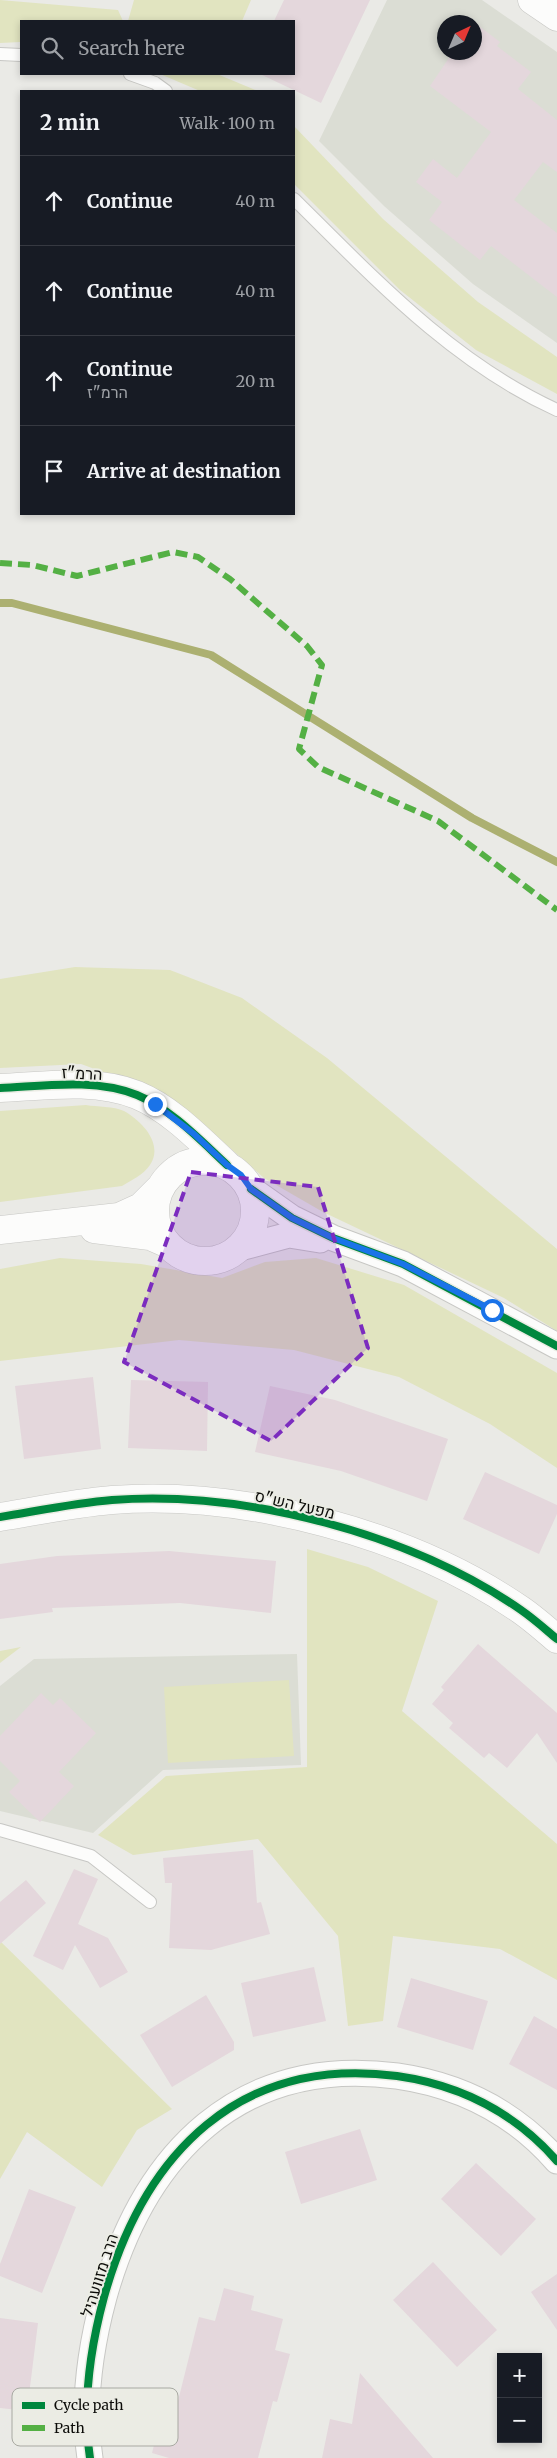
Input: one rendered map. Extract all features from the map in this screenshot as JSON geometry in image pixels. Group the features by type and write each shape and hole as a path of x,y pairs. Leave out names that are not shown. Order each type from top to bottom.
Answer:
{"street":[{"path":"532,0 557,17"},
{"name":"הרמ\"ז","path":"0,1088 66,1085 102,1087 136,1095 155,1104 194,1134 227,1165"},
{"name":"הרמ\"ז","path":"0,1230 118,1216 141,1208 164,1182 178,1154 178,1138 169,1121 155,1104"},
{"path":"251,1189 255,1205 255,1221 250,1236 240,1248 226,1258 210,1262 194,1260 178,1254 166,1243 158,1231 155,1217 155,1202 164,1182 182,1166 196,1161 212,1161 227,1165 241,1175 251,1189 292,1218 350,1244 403,1264 557,1346"},
{"name":"הרמ\"ז","path":"38,1225 129,1232 150,1236 166,1243"},
{"path":"240,1248 289,1235 350,1244"},
{"name":"מפעל הש\"ס","path":"0,1517 112,1500 172,1499 231,1503 302,1518 372,1537 419,1555 521,1610 557,1639"},
{"name":"הרב מזוועהיל","path":"87,2388 96,2326 113,2265 139,2206 165,2165 202,2127 229,2108 257,2094 294,2080 334,2074 373,2073 410,2078 461,2092 504,2114 544,2147 557,2161"}],"lane":[{"path":"0,54 20,55"},
{"path":"132,75 164,90"},
{"path":"295,200 389,293 464,357 557,410"},
{"path":"0,1830 91,1856 150,1902"}],"highlighted area":[{"path":"191,1172 318,1187 368,1348 271,1441 124,1362"}],"shaded area":[{"path":"387,0 482,0 557,52 557,343 473,284 384,206 319,141"},
{"path":"297,1654 301,1765 163,1770 93,1833 0,1811 0,1686 34,1659"}],"green space":[{"path":"0,0 118,10 123,20 20,20 20,42 0,43"},
{"path":"134,0 251,0 242,20 128,20"},
{"path":"162,75 219,75 256,90 198,90"},
{"path":"295,127 383,219 478,302 557,357 557,394 476,350 400,290 295,185"},
{"path":"75,967 170,970 242,998 327,1058 557,1249 557,1331 504,1298 323,1212 264,1178 205,1126 149,1089 81,1064 0,1068 0,979"},
{"path":"86,1105 120,1109 131,1115 144,1127 153,1141 154,1149 154,1157 147,1169 122,1186 0,1202 0,1111"},
{"path":"60,1258 141,1264 222,1278 265,1262 316,1258 404,1285 557,1373 557,1468 490,1424 399,1377 294,1350 179,1340 0,1361 0,1269"},
{"path":"307,1549 368,1567 438,1601 402,1711 557,1844 557,1980 500,1949 393,1936 383,2021 348,2026 338,1936 258,1839 133,1855 98,1835 166,1776 307,1767"},
{"path":"21,1647 0,1663 0,1651"},
{"path":"289,1680 294,1756 168,1763 164,1687"},
{"path":"0,1941 172,2109 137,2130 102,2187 27,2132 0,2179"}],"building":[{"path":"284,0 370,0 321,103 262,75 295,75 295,20 274,20"},
{"path":"482,28 500,42 497,46 531,72 518,89 557,120 557,172 543,162 514,200 557,233 557,297 491,246 480,260 429,220 442,202 416,182 433,159 457,178 491,132 430,86 448,60 482,60"},
{"path":"93,1377 101,1449 24,1459 15,1386"},
{"path":"131,1380 208,1382 207,1451 128,1448"},
{"path":"270,1386 335,1400 448,1439 427,1501 341,1471 255,1452"},
{"path":"485,1472 557,1505 557,1514 539,1554 463,1519"},
{"path":"169,1551 276,1561 271,1613 180,1603 52,1608 53,1612 0,1619 0,1564 57,1556"},
{"path":"478,1644 557,1713 557,1763 537,1733 507,1768 489,1753 484,1758 449,1728 453,1723 432,1704 444,1690 441,1687"},
{"path":"41,1693 53,1705 60,1698 96,1733 59,1772 74,1786 40,1822 9,1792 20,1781 0,1761 0,1736"},
{"path":"253,1850 257,1903 261,1902 270,1934 211,1950 169,1948 172,1883 165,1883 163,1858"},
{"path":"74,1869 98,1879 78,1924 108,1938 128,1972 100,1988 75,1945 63,1970 33,1956"},
{"path":"26,1880 46,1903 0,1944 0,1902"},
{"path":"314,1967 326,2021 253,2037 241,1983"},
{"path":"411,1978 488,2001 473,2050 397,2027"},
{"path":"206,1995 234,2042 234,2050 172,2087 140,2035"},
{"path":"534,2016 557,2029 557,2090 509,2064"},
{"path":"360,2129 377,2180 301,2204 285,2152"},
{"path":"476,2163 536,2219 501,2256 441,2199"},
{"path":"29,2189 76,2207 42,2293 0,2276 0,2264"},
{"path":"433,2262 497,2330 457,2367 393,2300"},
{"path":"557,2274 557,2330 531,2292"},
{"path":"224,2288 254,2296 251,2310 283,2319 275,2350 290,2354 277,2402 273,2401 258,2458 169,2458 152,2453 154,2446 178,2446 178,2401 199,2317 215,2321"},
{"path":"0,2318 38,2323 30,2388 12,2388 12,2409 0,2408"},
{"path":"360,2373 433,2458 322,2458 330,2419 352,2424"}],"waterway":[{"path":"0,603 12,603 211,655 472,818 557,862"}],"marked path":[{"path":"0,563 32,565 77,576 173,552 198,557 230,579 307,646 322,665 299,749 318,767 438,821 557,910"}],"cycle path":[{"path":"0,1088 69,1084 104,1086 137,1095 162,1108 227,1165"},
{"path":"251,1189 292,1218 333,1238 403,1264 557,1346"},
{"path":"0,1517 112,1500 164,1499 217,1502 271,1510 326,1523 379,1539 430,1559 477,1583 521,1610 557,1639"},
{"path":"88,2388 91,2357 104,2297 122,2246 144,2199 173,2159 206,2125 245,2099 290,2082 341,2074 397,2076 420,2080 464,2094 505,2115 541,2144 557,2161"},
{"path":"89,2446 90,2458"}],"route":[{"path":"155,1104 194,1134 227,1165 241,1175 251,1189 292,1218 333,1238 403,1264 492,1310"}]}
